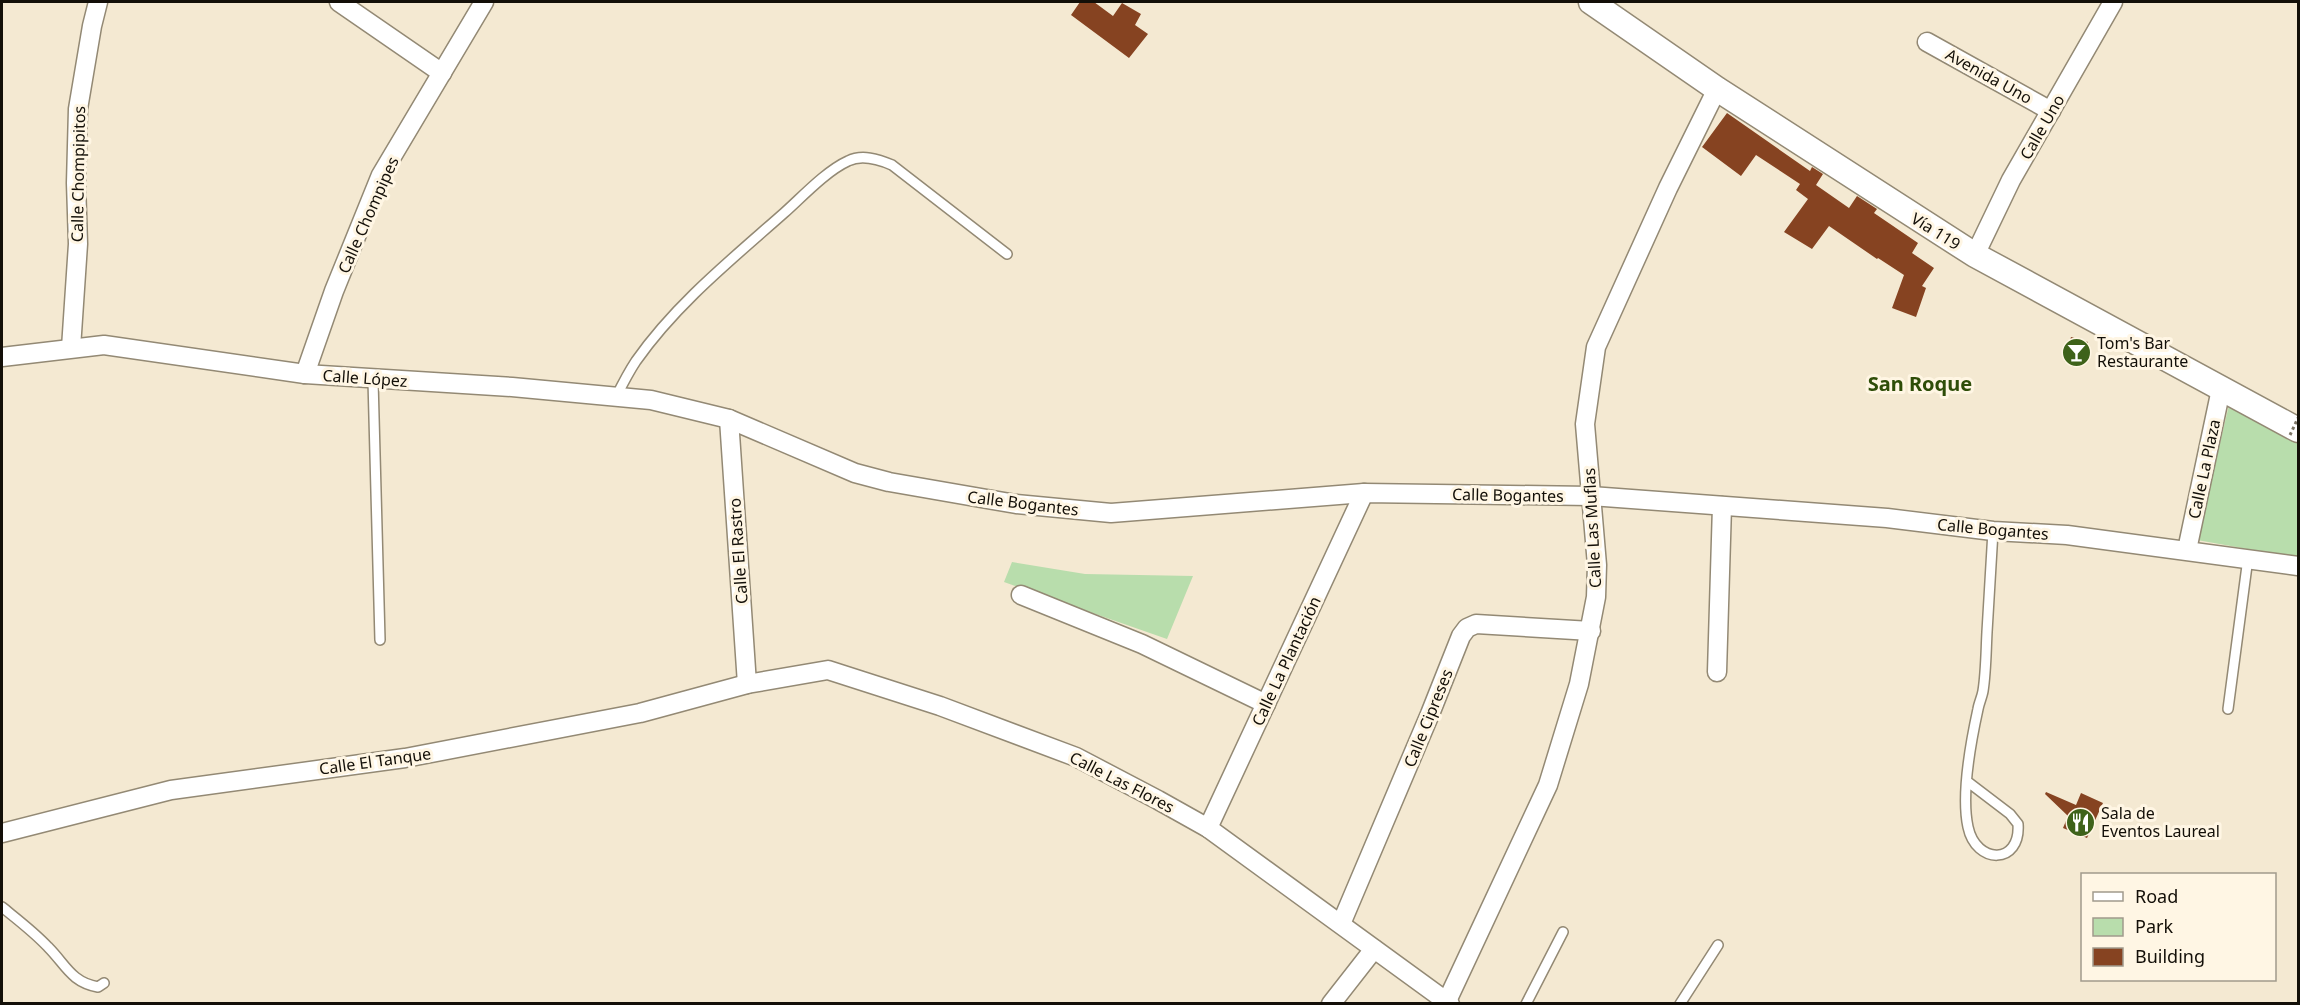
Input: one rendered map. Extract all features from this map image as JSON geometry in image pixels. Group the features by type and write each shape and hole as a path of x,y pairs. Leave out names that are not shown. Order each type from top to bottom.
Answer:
{"main road":[{"name":"Vía 119","path":"1591,2 1717,89 1975,255 2222,389 2294,432"}],"street":[{"name":"Calle Chompipitos","path":"71,348 78,244 76,183 78,109 98,2"},
{"path":"339,2 442,73"},
{"name":"Calle Chompipes","path":"305,374 334,291 381,175 484,2"},
{"name":"Calle Uno","path":"1975,255 2011,180 2113,2"},
{"name":"Avenida Uno","path":"1927,42 2051,111"},
{"name":"Calle Las Muflas","path":"1448,1002 1548,785 1579,684 1591,631 1596,597 1597,566 1585,424 1596,347 1668,188 1717,89"},
{"name":"Calle López","path":"2,357 104,345 305,374 512,387 651,400 729,419"},
{"name":"Calle La Plaza","path":"2187,550 2222,389"},
{"name":"Calle Bogantes","path":"729,419 855,473 889,482 1016,504 1111,513 1364,493 1591,496 1887,518 1992,531 2067,535 2298,566"},
{"name":"Calle El Rastro","path":"729,419 747,684"},
{"name":"Calle La Plantación","path":"1208,828 1364,493"},
{"path":"1717,672 1722,506"},
{"path":"1021,595 1142,644 1266,704"},
{"name":"Calle Cipreses","path":"1341,924 1461,636 1467,628 1476,624 1591,631"},
{"name":"Calle Las Flores","path":"747,684 828,670 840,672 940,706 1076,757 1208,828 1448,1002"},
{"name":"Calle El Tanque","path":"2,833 171,790 405,758 640,713 747,684"},
{"path":"1331,1004 1374,949"}],"lane":[{"path":"616,397 636,361 711,278 823,179 848,161 863,158 880,160 892,165 1007,254"},
{"path":"374,380 381,640"},
{"path":"1968,782 2010,814 2018,824 2016,840 1997,857 1990,856 1971,837 1967,824 1966,802 1968,782 1974,729 1984,680 1992,531"},
{"path":"2228,709 2248,558"},
{"path":"2,908 49,947 67,970 84,984 98,987 104,983"},
{"path":"1526,1004 1563,932"},
{"path":"1680,1004 1718,945"}],"path":[{"path":"2294,432 2298,418"}],"green space":[{"path":"2229,405 2298,443 2298,558 2197,540"},
{"path":"1012,562 1085,574 1193,576 1167,639 1004,582"}],"building":[{"path":"1080,2 1094,2 1113,16 1122,3 1141,14 1135,25 1148,34 1129,58 1071,15"},
{"path":"1727,113 1810,171 1812,167 1823,174 1816,185 1849,208 1857,196 1877,209 1874,213 1918,243 1912,253 1934,268 1922,286 1926,288 1916,317 1892,308 1904,275 1829,226 1812,249 1784,232 1808,199 1796,190 1800,184 1756,155 1741,176 1702,147"},
{"name":"Tom's Bar Restaurante","path":"2071,337 2088,342 2082,366 2064,361"},
{"name":"Sala de Eventos Laureal","path":"2046,792 2076,805 2081,793 2103,803 2087,838 2063,828 2068,816 2045,794"}],"place":[{"name":"Tom's Bar Restaurante","path":"2076,352"},
{"name":"Sala de Eventos Laureal","path":"2080,822"}],"district":[{"name":"San Roque","path":"1920,384"}]}
